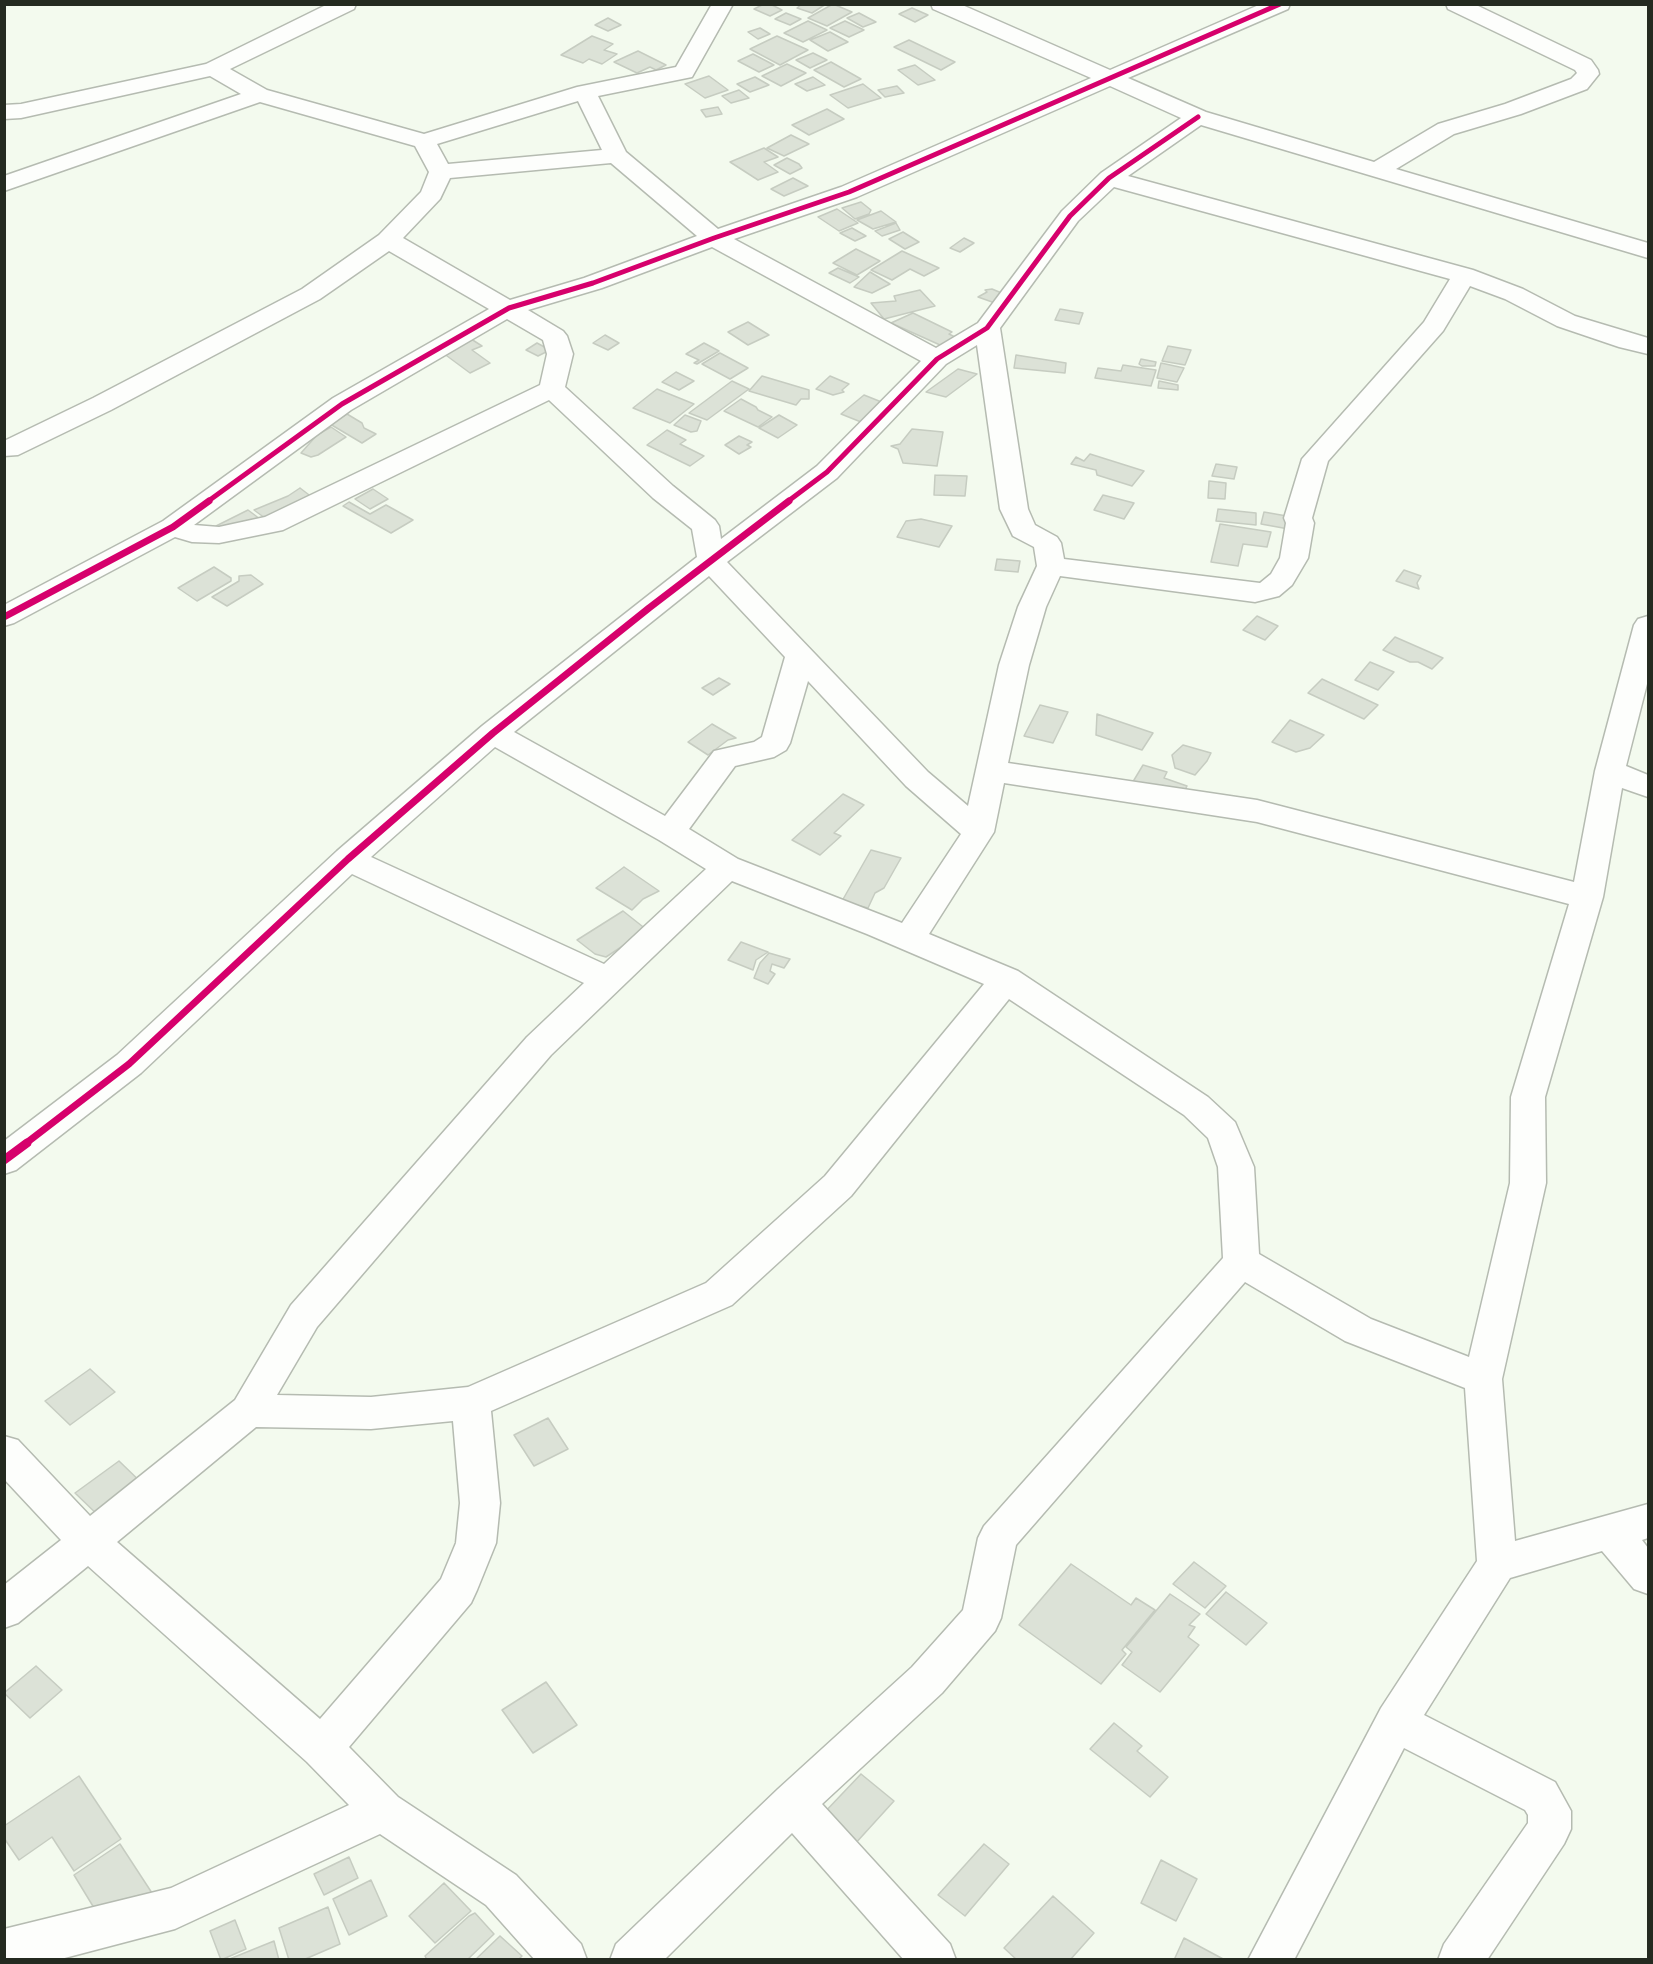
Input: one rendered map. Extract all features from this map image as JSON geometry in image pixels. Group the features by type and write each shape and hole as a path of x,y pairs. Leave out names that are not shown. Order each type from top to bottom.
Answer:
{"street":[{"path":"4,112 21,111 213,69 346,4"},
{"path":"213,69 259,95 424,141 585,92 684,72 723,4"},
{"path":"951,9 993,4"},
{"path":"4,617 173,526 342,404 509,308 593,283 714,238 849,192 1280,4"},
{"path":"1379,169 1446,129 1513,109 1579,84 1587,74 1583,65 1455,4"},
{"path":"951,9 1198,117 1379,169 1648,251"},
{"path":"585,92 616,156 714,238 938,359"},
{"path":"4,184 259,95"},
{"path":"4,1160 129,1064 348,859 493,733 649,608 827,472 938,359 987,328 1070,216 1109,178 1198,117"},
{"path":"424,141 441,172"},
{"path":"441,172 616,156"},
{"path":"9,449 102,404 311,294 388,240 432,194 441,172"},
{"path":"1109,178 1464,275 1514,294 1566,321 1628,342 1648,346"},
{"path":"388,240 554,336 560,354 552,389"},
{"path":"1051,566 1255,592 1269,590 1282,579 1294,558 1300,523 1298,518 1315,459 1434,326 1464,275"},
{"path":"909,939 978,832 1014,665 1032,607 1051,566 1047,543 1023,530 1014,509 987,328"},
{"path":"173,526 192,534 219,535 273,524 552,389"},
{"path":"552,389 663,492 705,526 712,562 917,779 978,832"},
{"path":"1270,1959 1396,1722 1497,1564 1483,1379 1528,1183 1528,1097 1587,897 1610,771 1648,625"},
{"path":"670,832 725,758 763,750 775,743 800,657"},
{"path":"493,733 670,832 726,867 1006,980 1196,1106 1223,1131 1236,1167 1241,1262 998,1538 981,1618 927,1680 793,1803 632,1959"},
{"path":"992,771 1257,811 1587,897"},
{"path":"1610,771 1648,787"},
{"path":"348,859 608,980"},
{"path":"4,1610 248,1412 304,1316 539,1046 726,867"},
{"path":"248,1412 371,1413 471,1403 719,1294 838,1186 1006,980"},
{"path":"1241,1262 1358,1330 1483,1379"},
{"path":"322,1748 456,1590 476,1543 480,1503 471,1403"},
{"path":"4,1452 88,1542 322,1748 383,1811 501,1890 565,1959"},
{"path":"1497,1564 1648,1521"},
{"path":"1610,1532 1648,1576"},
{"path":"1396,1722 1540,1796 1550,1811 1549,1829 1460,1959"},
{"path":"793,1803 934,1959"},
{"path":"4,1951 175,1908 383,1811"}],"building":[{"path":"770,4 782,10 770,16 754,9"},
{"path":"802,4 826,4 812,13 797,8"},
{"path":"833,4 852,12 827,26 808,18"},
{"path":"912,8 928,15 915,22 899,14"},
{"path":"786,13 801,19 790,25 775,19"},
{"path":"859,13 876,22 863,27 847,18"},
{"path":"608,18 621,25 608,31 595,25"},
{"path":"808,21 827,30 803,42 784,33"},
{"path":"845,21 864,30 849,37 830,28"},
{"path":"760,28 770,34 758,39 748,32"},
{"path":"830,32 848,42 828,51 810,40"},
{"path":"592,36 613,44 604,50 617,54 602,64 589,59 583,63 561,55"},
{"path":"777,36 808,50 780,65 750,49"},
{"path":"909,40 955,62 941,70 894,47"},
{"path":"638,51 666,65 656,70 650,67 637,73 614,62"},
{"path":"813,53 827,60 810,68 796,60"},
{"path":"753,54 774,65 759,72 738,61"},
{"path":"831,62 861,79 844,87 814,70"},
{"path":"787,64 806,73 781,86 762,76"},
{"path":"915,65 935,80 918,85 898,70"},
{"path":"709,76 728,90 705,98 685,84"},
{"path":"755,77 769,85 750,92 737,84"},
{"path":"813,77 825,85 807,91 795,84"},
{"path":"863,84 881,98 848,108 830,95"},
{"path":"897,86 904,93 885,97 878,90"},
{"path":"739,90 749,98 731,103 722,96"},
{"path":"718,107 722,114 706,117 701,110"},
{"path":"827,109 844,119 809,135 792,125"},
{"path":"791,135 809,144 784,156 767,148"},
{"path":"764,148 778,157 764,162 778,172 758,180 730,162"},
{"path":"787,158 802,168 790,174 774,165"},
{"path":"793,178 808,186 784,196 771,189"},
{"path":"861,202 871,210 869,214 855,219 842,208"},
{"path":"837,209 858,223 839,231 818,217"},
{"path":"881,211 896,222 873,229 857,220"},
{"path":"896,223 900,230 882,236 875,231"},
{"path":"852,228 866,236 855,241 840,233"},
{"path":"903,232 919,242 905,249 889,239"},
{"path":"964,238 974,243 960,252 950,248"},
{"path":"856,249 880,261 857,275 833,263"},
{"path":"902,251 939,268 924,276 910,269 892,280 871,270"},
{"path":"838,268 859,277 850,283 829,273"},
{"path":"870,272 890,284 872,293 854,287"},
{"path":"992,289 1004,294 995,303 978,297 987,292 985,290"},
{"path":"920,290 935,306 884,319 871,303 896,301 894,296"},
{"path":"1060,309 1083,313 1079,324 1055,320"},
{"path":"913,313 952,332 949,334 961,340 949,349 891,323"},
{"path":"748,322 769,335 748,345 728,332"},
{"path":"605,335 619,343 608,350 593,343"},
{"path":"468,337 482,346 472,350 490,363 470,373 443,353"},
{"path":"537,343 550,350 538,356 526,350"},
{"path":"704,343 719,351 697,364 694,363 699,360 686,354"},
{"path":"1168,346 1191,350 1185,365 1162,361"},
{"path":"720,353 748,368 730,379 702,364"},
{"path":"1016,355 1066,363 1065,373 1014,368"},
{"path":"1141,359 1156,362 1155,366 1142,366 1139,364"},
{"path":"1161,363 1184,368 1177,382 1157,378"},
{"path":"1123,365 1156,370 1151,386 1095,378 1098,368 1121,371"},
{"path":"958,369 977,374 946,397 926,392"},
{"path":"676,372 694,381 679,390 662,382"},
{"path":"762,376 809,390 809,399 801,399 796,405 749,391"},
{"path":"830,376 849,384 842,390 844,392 833,395 816,389"},
{"path":"732,381 749,389 707,420 689,413"},
{"path":"1159,381 1178,385 1178,390 1158,388"},
{"path":"657,389 694,404 670,423 633,408"},
{"path":"864,395 884,403 861,422 841,414"},
{"path":"741,399 772,417 758,427 724,411"},
{"path":"347,414 362,423 364,428 376,434 362,443 330,424"},
{"path":"685,415 701,421 697,431 691,432 674,425"},
{"path":"779,415 797,425 778,438 759,428"},
{"path":"331,427 346,437 318,455 311,457 301,453 317,435"},
{"path":"912,429 943,432 937,466 903,463 898,449 891,446 900,444"},
{"path":"667,430 686,440 680,444 704,456 690,466 647,445"},
{"path":"739,436 752,442 747,445 751,447 739,454 725,445"},
{"path":"1090,454 1144,471 1132,486 1097,475 1096,470 1071,464 1076,457 1084,461"},
{"path":"1216,464 1237,467 1234,479 1212,476"},
{"path":"935,475 967,476 965,496 934,495"},
{"path":"1209,481 1226,483 1225,499 1208,498"},
{"path":"300,488 317,501 273,524 254,510 288,496"},
{"path":"373,489 388,499 370,509 355,499"},
{"path":"1103,495 1134,503 1124,519 1094,510"},
{"path":"349,502 370,514 386,505 413,520 391,533 343,506"},
{"path":"1218,509 1256,513 1256,525 1216,521"},
{"path":"248,510 264,522 231,538 216,526"},
{"path":"1264,512 1298,518 1294,530 1261,524"},
{"path":"921,519 952,526 939,547 897,537 906,521"},
{"path":"1220,524 1271,532 1267,547 1243,544 1238,566 1211,562"},
{"path":"997,559 1020,561 1018,572 995,570"},
{"path":"214,567 231,578 231,581 197,601 178,588"},
{"path":"1404,570 1421,576 1417,583 1419,589 1396,581"},
{"path":"251,575 263,584 227,606 212,597 239,581 239,576"},
{"path":"1257,616 1278,626 1265,640 1243,630"},
{"path":"1395,637 1443,658 1432,669 1383,650"},
{"path":"1370,662 1394,672 1378,690 1355,680"},
{"path":"719,678 730,684 713,695 702,688"},
{"path":"1322,679 1378,705 1364,719 1308,693"},
{"path":"1040,705 1068,712 1053,743 1024,736"},
{"path":"1097,714 1153,733 1142,750 1096,735"},
{"path":"1290,720 1324,735 1310,748 1296,752 1272,742"},
{"path":"712,724 736,738 728,740 708,755 688,742"},
{"path":"1183,745 1211,753 1195,775 1175,768 1172,755"},
{"path":"1143,765 1167,772 1164,778 1187,786 1179,802 1131,785"},
{"path":"843,794 864,805 834,833 841,836 820,855 792,840"},
{"path":"871,850 901,858 884,888 875,893 868,908 842,901"},
{"path":"624,867 659,891 643,899 632,910 596,888"},
{"path":"623,911 647,930 606,957 595,954 577,940"},
{"path":"741,942 768,952 756,960 753,970 728,960"},
{"path":"769,953 790,959 784,968 772,964 770,971 775,974 768,984 754,978 760,963"},
{"path":"90,1369 115,1392 70,1425 45,1401"},
{"path":"548,1418 568,1449 534,1466 514,1435"},
{"path":"119,1461 147,1488 104,1521 75,1493"},
{"path":"1194,1562 1226,1586 1205,1608 1173,1584"},
{"path":"1071,1564 1131,1605 1136,1598 1155,1610 1122,1650 1126,1654 1101,1684 1019,1625"},
{"path":"1226,1592 1267,1623 1246,1645 1206,1614"},
{"path":"1170,1594 1200,1614 1189,1625 1195,1627 1188,1637 1199,1645 1160,1692 1122,1665 1132,1652 1126,1647"},
{"path":"36,1666 62,1690 30,1718 4,1693"},
{"path":"546,1682 577,1725 533,1753 502,1710"},
{"path":"1114,1723 1142,1746 1137,1751 1168,1777 1150,1797 1090,1749"},
{"path":"861,1774 894,1801 854,1845 821,1816"},
{"path":"79,1776 121,1839 74,1871 52,1837 19,1860 4,1838 4,1826"},
{"path":"120,1844 152,1893 105,1926 74,1875"},
{"path":"984,1844 1009,1864 965,1916 938,1895"},
{"path":"349,1857 358,1878 324,1895 314,1874"},
{"path":"1161,1860 1197,1879 1176,1921 1141,1903"},
{"path":"371,1880 387,1916 349,1935 333,1899"},
{"path":"444,1883 471,1911 435,1943 409,1916"},
{"path":"1053,1896 1094,1933 1070,1960 1017,1960 1004,1948"},
{"path":"328,1907 340,1944 303,1960 289,1960 279,1928"},
{"path":"475,1913 494,1934 467,1960 427,1960 425,1956"},
{"path":"235,1920 246,1949 221,1960 210,1931"},
{"path":"500,1936 522,1956 518,1960 475,1960"},
{"path":"1184,1938 1225,1960 1174,1960"},
{"path":"274,1941 279,1960 227,1960"}],"cycle path":[{"path":"4,617 173,527 342,404 509,308 593,283 714,238 849,192 1280,4"},
{"path":"4,1160 129,1064 348,859 493,733 649,608 827,472 937,359 987,328 1070,216 1109,178 1198,117"}]}
